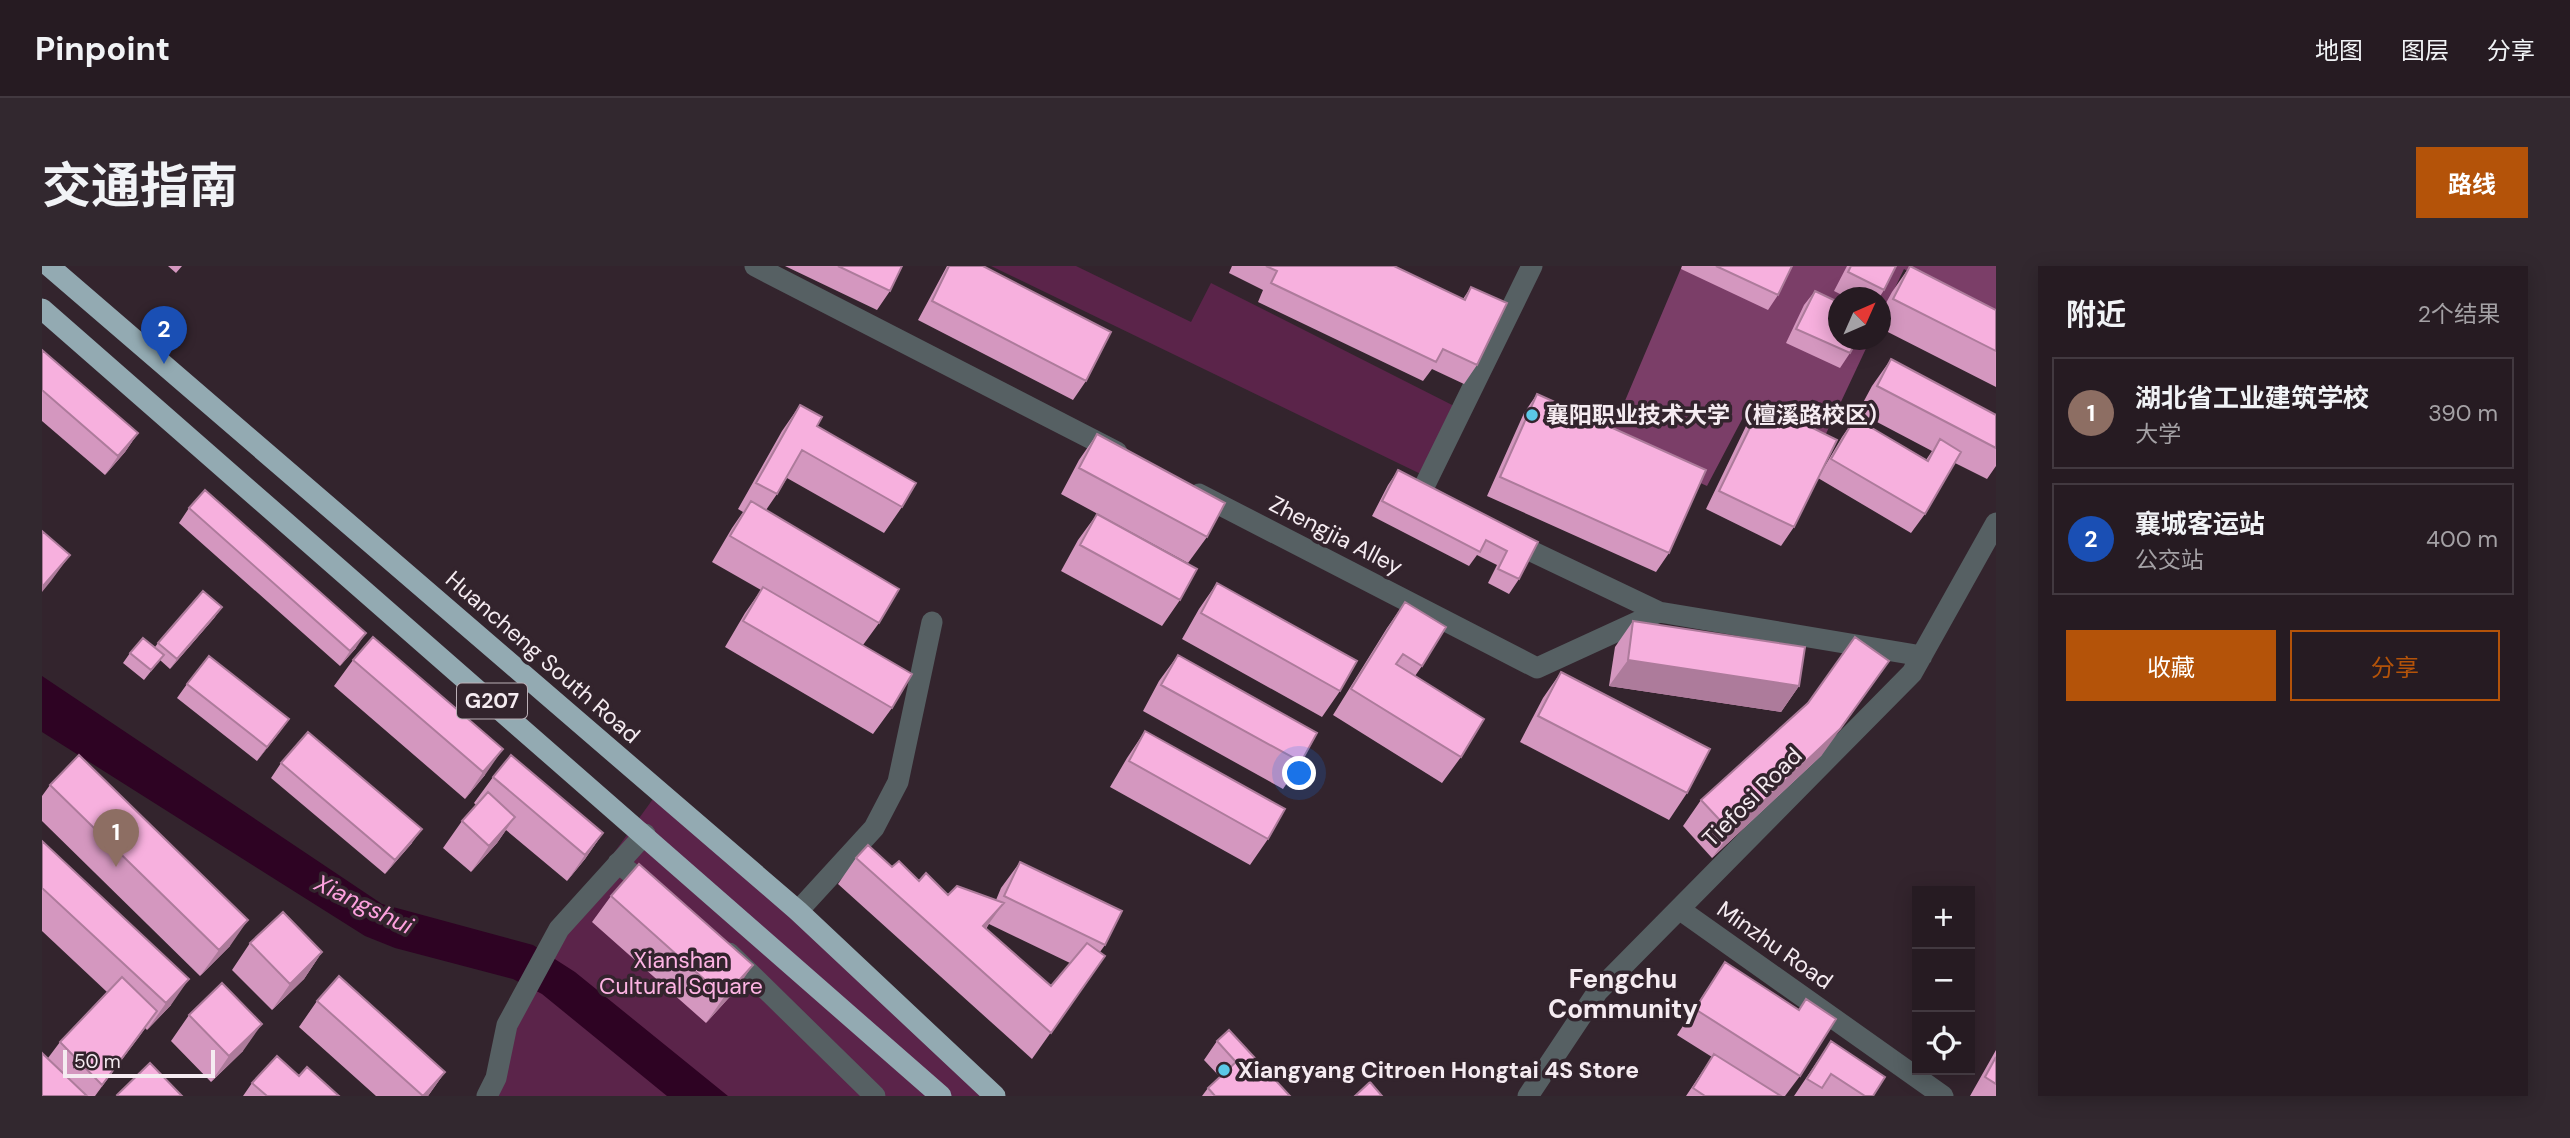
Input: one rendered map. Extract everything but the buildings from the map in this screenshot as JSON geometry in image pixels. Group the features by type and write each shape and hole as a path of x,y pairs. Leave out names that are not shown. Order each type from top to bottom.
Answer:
{"highway":[{"name":"Huancheng South Road","path":"49,266 798,911 995,1096"},
{"name":"G207","path":"42,309 645,834 941,1096"}],"street":[{"path":"754,266 1139,464"},
{"path":"1444,509 1419,497 1532,266"},
{"name":"Zhengjia Alley","path":"1177,483 1536,668 1658,612"},
{"name":"Tiefosi Road","path":"1528,1096 1598,991 1912,673 1996,523"},
{"path":"1495,534 1658,612 1922,656"},
{"path":"798,911 874,828 898,782 932,622"},
{"path":"487,1096 496,1078 507,1025 558,929 645,834"},
{"path":"618,863 669,904"},
{"name":"Minzhu Road","path":"1679,909 1943,1096"},
{"path":"710,937 875,1096"}],"green space":[{"path":"991,266 1076,266 1191,322 1211,283 1462,410 1429,478"},
{"name":"Xianshan Cultural Square","path":"658,792 995,1096 487,1096 559,929"}],"shaded area":[{"path":"1682,266 1996,266 1996,319 1904,269 1891,296 1891,287 1828,287 1828,350 1865,350 1824,438 1749,406 1707,486 1608,441"}],"water":[{"name":"Xiangshui","path":"42,676 382,904 533,945 575,972 728,1096 667,1096 542,994 513,979 395,948 365,936 42,732"}],"place":[{"name":"襄城客运站","path":"164,364"},
{"name":"襄阳职业技术大学（檀溪路校区）","path":"1532,415"},
{"name":"湖北省工业建筑学校","path":"116,867"},
{"name":"Xiangyang Citroen Hongtai 4S Store","path":"1224,1070"}],"district":[{"name":"Fengchu Community","path":"1623,994"}]}
